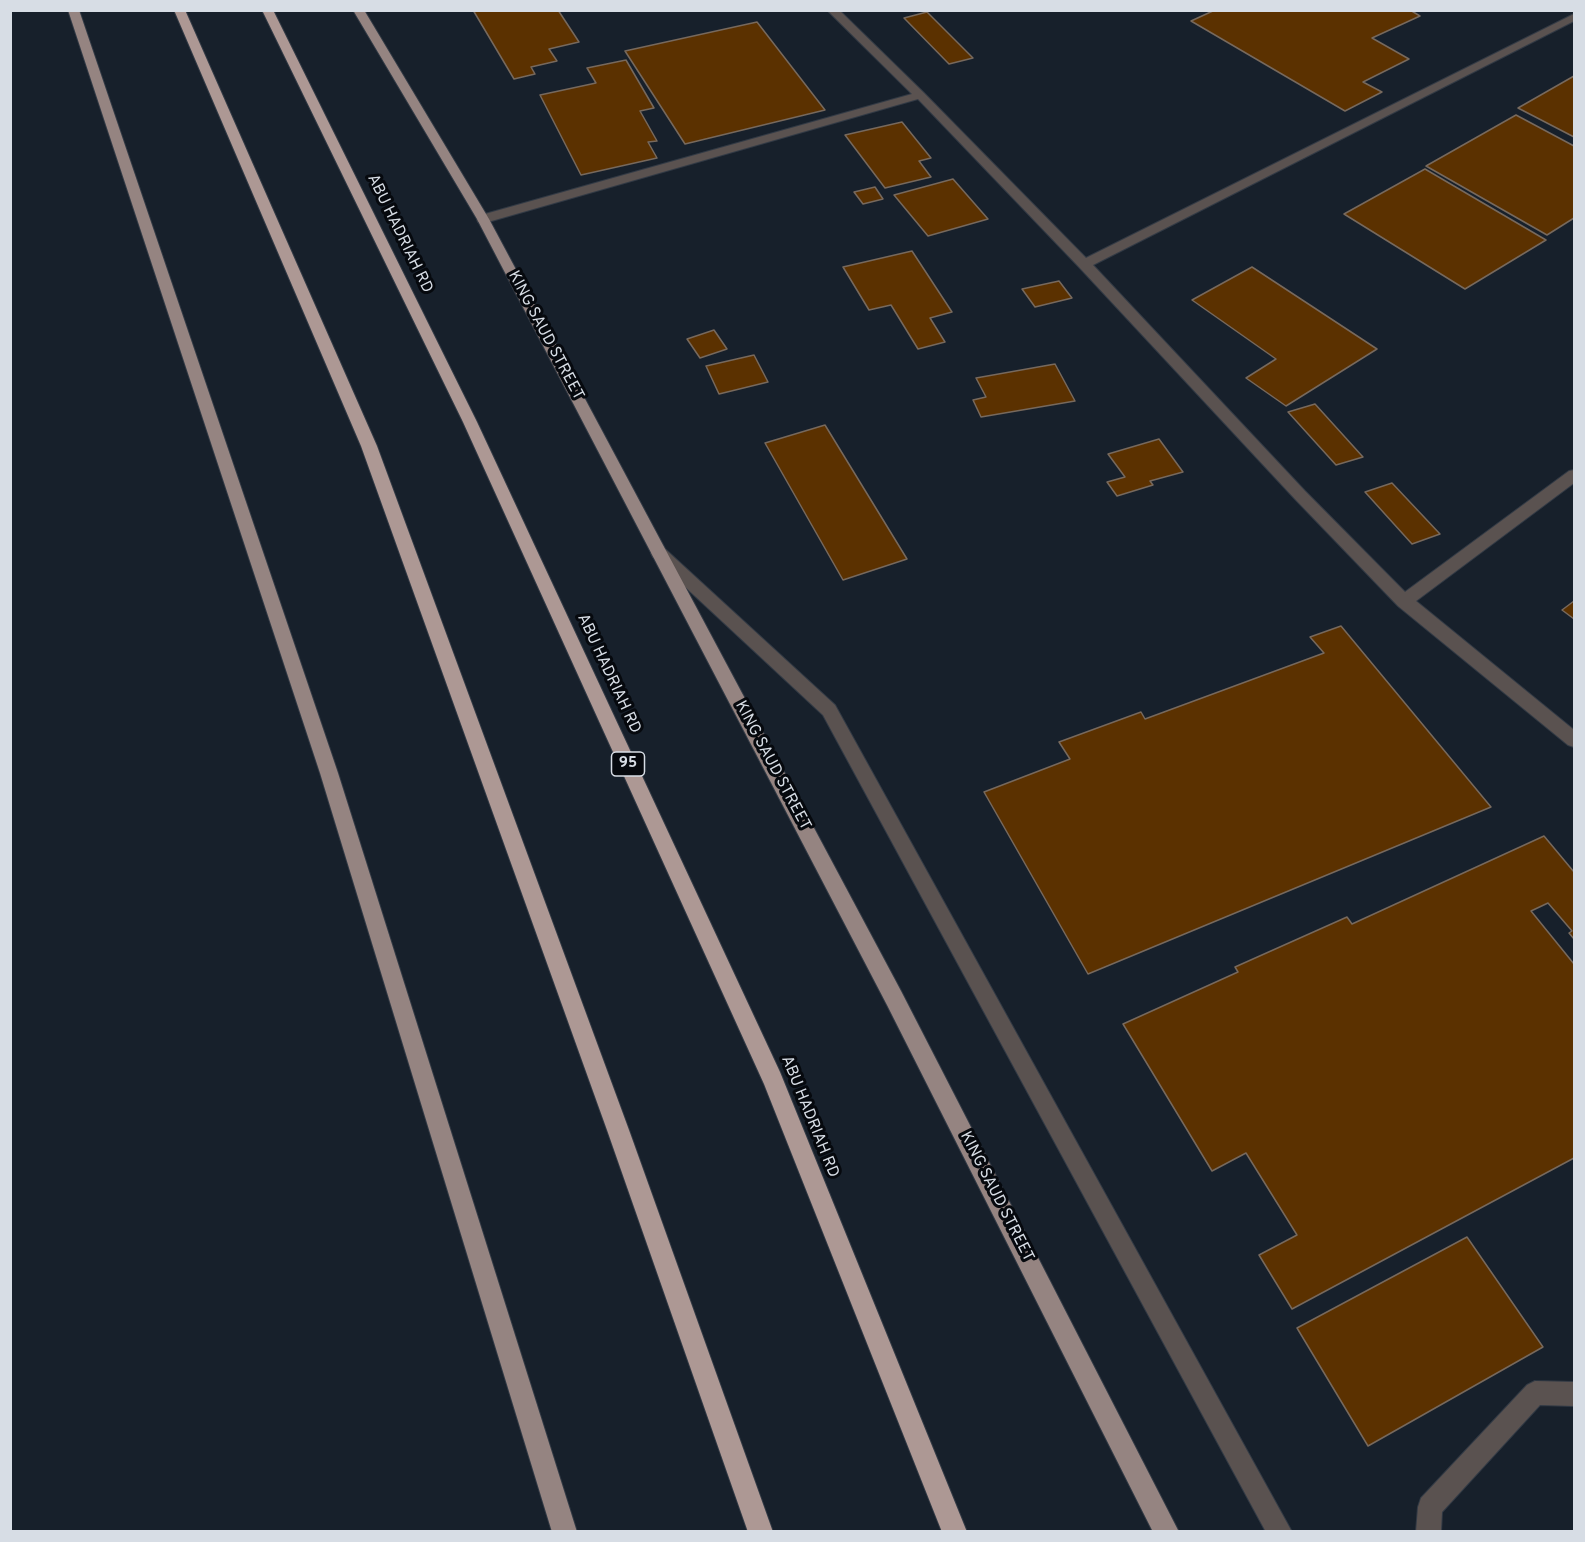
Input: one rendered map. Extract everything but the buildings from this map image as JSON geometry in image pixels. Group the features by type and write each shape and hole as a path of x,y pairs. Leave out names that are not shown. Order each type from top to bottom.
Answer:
{"highway":[{"path":"179,10 369,446 614,1119 761,1532"},
{"name":"ABU HADRIAH RD","path":"267,10 470,422 773,1079 955,1532"}],"main road":[{"path":"73,10 329,773 565,1532"},
{"name":"KING SAUD STREET","path":"358,10 483,219 899,1008 1167,1532"}],"street":[{"path":"832,10 920,95 1084,264 1300,495 1404,601 1575,740"},
{"path":"1561,10 1574,17"},
{"path":"1084,264 1574,17"},
{"path":"483,219 920,95"},
{"path":"1404,601 1575,475"},
{"path":"659,553 829,710 1280,1532"},
{"path":"1428,1532 1430,1507 1535,1393 1575,1394"}]}
